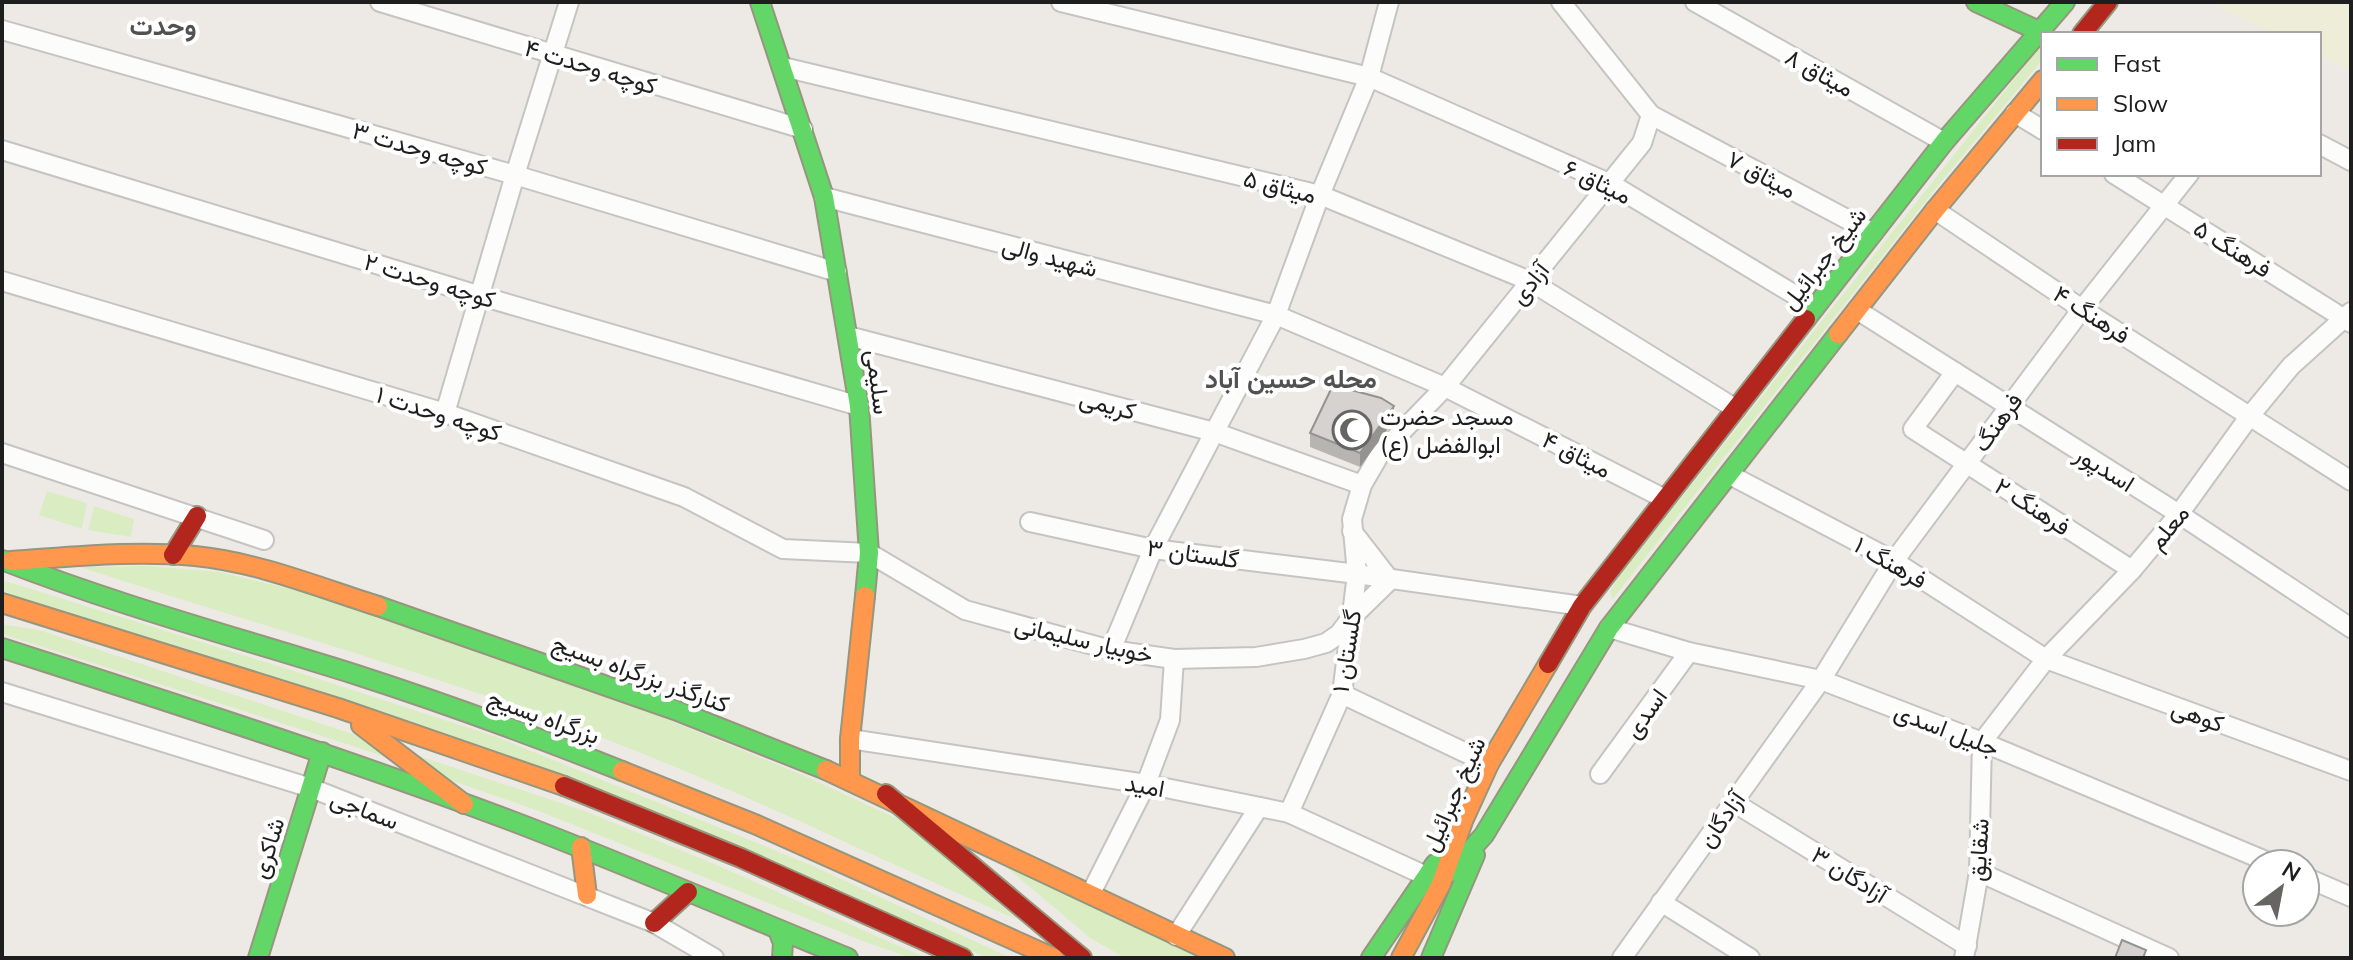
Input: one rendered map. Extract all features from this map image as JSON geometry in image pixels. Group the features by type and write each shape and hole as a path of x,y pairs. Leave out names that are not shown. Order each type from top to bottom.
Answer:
{"main road":[{"name":"سلیمی","path":"760,2 824,197 859,406 869,553 850,739 850,779"},
{"path":"1976,2 2041,32"},
{"name":"شیخ جبرائیل","path":"1434,880 1489,764 1582,606 1944,142 2065,2"},
{"path":"2084,32 2108,2"},
{"name":"شیخ جبرائیل","path":"1434,880 1484,835 1609,628 1935,210 2041,82"},
{"path":"173,555 197,516"},
{"name":"کنارگذر بزرگراه بسیج","path":"4,560 128,554 196,556 278,573 675,710 850,779 1225,958"},
{"name":"بزرگراه بسیج","path":"4,560 66,585 357,675 554,744 757,825 1054,958"},
{"path":"2,603 338,708 536,774 741,858 963,958"},
{"path":"2,648 322,752 464,804 581,847 848,958"},
{"path":"338,708 464,804"},
{"name":"شاکری","path":"258,958 322,752"},
{"path":"886,794 1082,958"},
{"path":"1431,958 1484,835"},
{"path":"581,847 587,895"},
{"path":"1371,958 1434,880"},
{"path":"1401,958 1434,880"},
{"path":"654,923 688,892"},
{"path":"778,930 783,943 782,958"}],"street":[{"name":"کوچه وحدت ۴","path":"380,2 803,129"},
{"path":"445,413 569,2"},
{"name":"میثاق ۶","path":"1061,2 1369,77 1611,184 1815,307"},
{"path":"1111,650 1153,549 1276,315 1320,195 1369,77 1389,2"},
{"path":"1561,2 1651,115"},
{"name":"میثاق ۸","path":"1695,2 1944,142"},
{"name":"کوچه وحدت ۳","path":"2,30 515,175 837,272"},
{"name":"میثاق ۵","path":"783,67 1320,195 1530,281 1736,409"},
{"path":"2015,113 2041,129"},
{"name":"آزادی","path":"1357,574 1352,531 1362,485 1380,454 1445,387 1611,184 1642,143 1651,115"},
{"name":"میثاق ۷","path":"1651,115 1873,233"},
{"path":"2321,145 2351,161"},
{"name":"کوچه وحدت ۲","path":"2,150 481,296 859,406"},
{"name":"فرهنگ ۵","path":"2117,176 2349,317"},
{"name":"فرهنگ","path":"1821,680 1894,561 2008,406 2187,176"},
{"name":"شهید والی","path":"824,197 1276,315 1445,387"},
{"name":"فرهنگ ۴","path":"1935,210 2082,309 2351,481"},
{"name":"کوچه وحدت ۱","path":"2,281 445,413 684,497 783,549 869,553"},
{"name":"اسدپور","path":"1857,310 2179,514 2351,628"},
{"name":"معلم","path":"1982,742 2046,659 2132,570 2179,514 2249,417 2291,366 2349,317"},
{"name":"کریمی","path":"848,336 1214,432 1362,485"},
{"name":"فرهنگ ۲","path":"1955,372 1913,429 2132,570"},
{"name":"میثاق ۴","path":"1445,387 1665,499"},
{"path":"2,453 264,540"},
{"name":"فرهنگ ۱","path":"1730,475 1894,561 2046,659"},
{"name":"گلستان ۳","path":"1030,522 1153,549 1357,574"},
{"path":"1352,531 1390,580"},
{"name":"خوبیار سلیمانی","path":"869,553 965,610 1111,650 1174,659 1256,657 1326,643 1339,634 1390,580"},
{"path":"1357,574 1582,606"},
{"name":"گلستان ۱","path":"1289,813 1342,694 1357,574"},
{"name":"جلیل اسدی","path":"1609,628 1689,652 1821,680 1982,742 2241,851"},
{"name":"اسدی","path":"1600,774 1689,652"},
{"path":"1091,893 1146,784 1170,720 1174,659"},
{"name":"کوهی","path":"2046,659 2351,771"},
{"name":"آزادگان","path":"1622,958 1821,680"},
{"name":"سماجی","path":"2,692 311,788 654,923 714,958"},
{"path":"1342,694 1489,764"},
{"name":"امید","path":"850,739 1146,784 1289,813 1434,880"},
{"name":"شقایق","path":"1966,952 1979,872 1982,742"},
{"name":"آزادگان ۳","path":"1733,802 1966,952"},
{"path":"1176,936 1259,807"},
{"path":"1979,872 2169,958"},
{"path":"2321,884 2351,897"},
{"path":"1661,902 1750,958"}],"green space":[{"path":"2351,2 2351,71 2321,56 2321,32 2271,32 2213,4"},
{"path":"2041,46 2041,61 1940,183 1612,600 1610,591"},
{"path":"47,491 87,503 82,529 39,515"},
{"path":"94,506 134,519 131,537 88,530"},
{"path":"148,566 220,572 319,596 647,711 805,776 902,821 1018,920 725,788 606,739 430,677 79,567"},
{"path":"2,580 497,737 811,865 1011,958 987,958 836,888 2,591"},
{"path":"2,624 39,630 585,811 717,865 926,958 911,958 868,943 536,810 353,746 2,634"},
{"path":"1004,865 1205,958 1125,958 1090,938"}],"building":[{"name":"مسجد حضرت ابوالفضل (ع)","path":"1333,385 1381,398 1394,406 1360,453 1310,433"},
{"path":"2122,940 2146,950 2143,958 2115,958"}],"traffic: fast":[{"path":"760,2 824,197 859,406 869,553 865,596"},
{"path":"1976,2 2041,32"},
{"path":"1806,319 1944,142 2065,2"},
{"path":"1451,872 1484,835 1609,628 1838,334"},
{"path":"2,560 133,606 421,696 622,771"},
{"path":"378,606 675,710 826,770"},
{"path":"2,648 258,732 512,821 848,958"},
{"path":"258,958 322,752"},
{"path":"1431,958 1475,855"},
{"path":"1371,958 1435,864"},
{"path":"778,930 783,943 782,958"}],"traffic: slow":[{"path":"1838,334 2041,82"},
{"path":"11,561 126,554 195,556 264,569 378,606"},
{"path":"850,779 850,739 865,596"},
{"path":"2,603 338,708 564,786"},
{"path":"1401,958 1441,884 1463,821 1489,764 1548,664"},
{"path":"361,725 464,804"},
{"path":"826,770 1225,958"},
{"path":"622,771 757,825 1054,958"},
{"path":"581,847 587,895"}],"traffic: jam":[{"path":"2084,32 2108,2"},
{"path":"1548,664 1582,606 1806,319"},
{"path":"173,555 197,516"},
{"path":"564,786 741,858 963,958"},
{"path":"886,794 1082,958"},
{"path":"654,923 688,892"}],"place":[{"name":"مسجد حضرت ابوالفضل (ع)","path":"1352,430"}],"district":[{"name":"وحدت","path":"163,25"},
{"name":"محله حسین آباد","path":"1291,378"}]}
